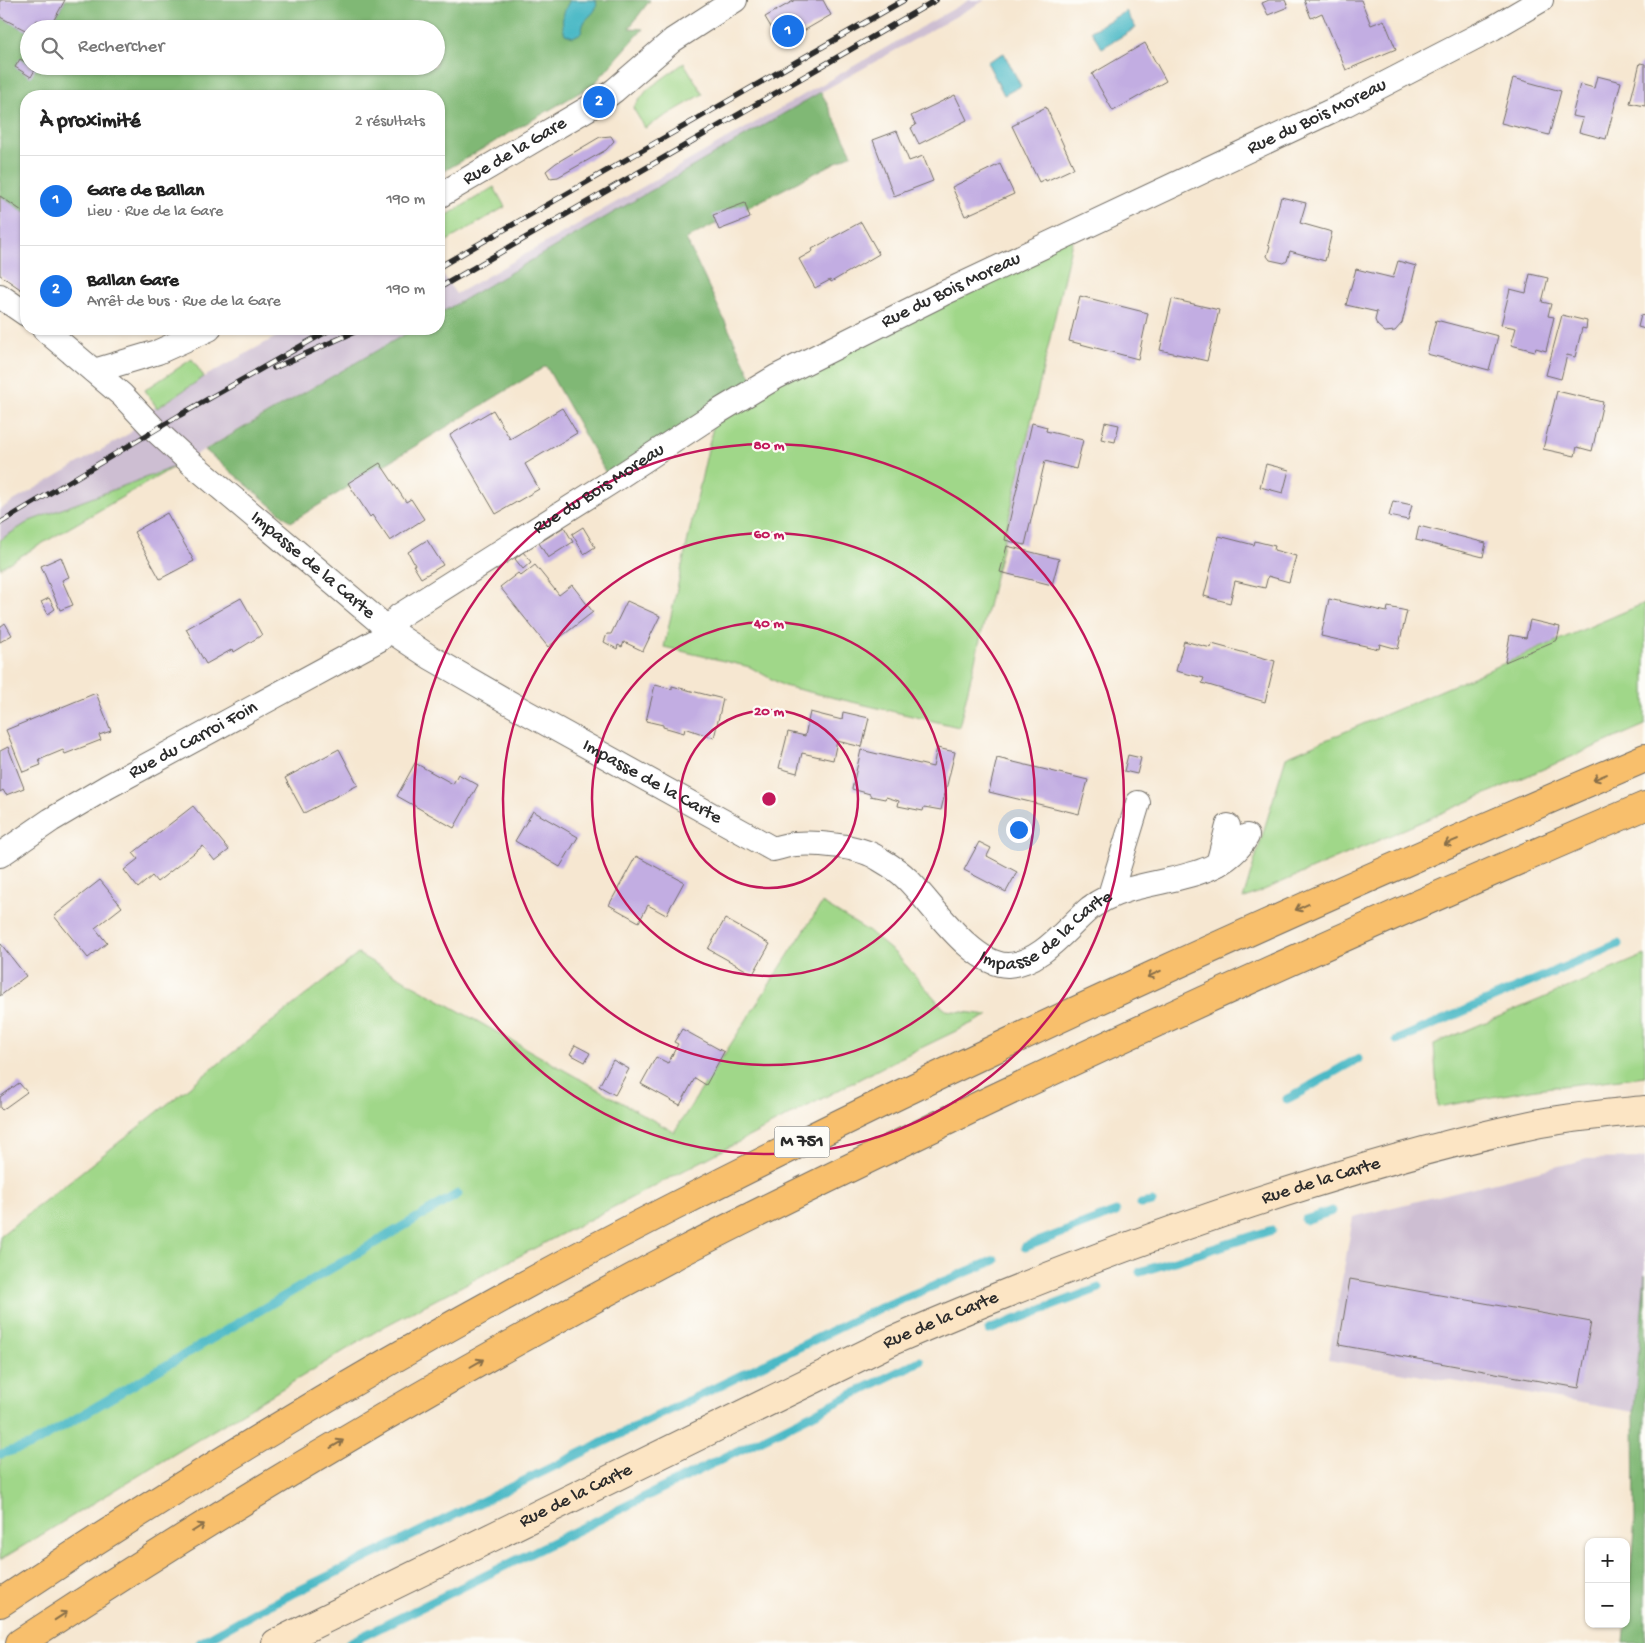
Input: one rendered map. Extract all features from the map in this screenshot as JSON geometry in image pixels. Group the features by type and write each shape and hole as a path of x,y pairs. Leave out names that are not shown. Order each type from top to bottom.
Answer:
{"highway":[{"name":"M 751","path":"0,1603 166,1496 359,1379 670,1209 880,1103 1092,1002 1327,896 1645,758"},
{"name":"M 751","path":"20,1643 182,1538 373,1422 561,1317 690,1248 1120,1038 1440,894 1645,806"}],"street":[{"name":"Rue de la Gare","path":"445,192 599,102 673,40 735,0"},
{"name":"Rue du Bois Moreau","path":"388,630 399,616 716,413 776,377 942,294 1346,104 1493,28 1541,0"},
{"path":"0,296 20,310"},
{"path":"51,335 94,371 158,352 196,335"},
{"name":"Impasse de la Carte","path":"94,371 122,395 155,430 190,462 388,630 430,658 773,849 796,844 840,846 874,856 906,878 959,938 984,957 996,963 1006,965 1020,963 1035,957 1092,907 1110,895 1192,874 1218,864 1232,856 1241,846 1238,831"},
{"name":"Rue du Carroi Foin","path":"0,855 51,820 99,792 380,639 388,630"},
{"path":"1110,895 1138,803"},
{"name":"Rue de la Carte","path":"276,1643 892,1341 986,1300 1150,1237 1252,1202 1359,1169 1532,1124 1645,1110"}],"shaded area":[{"path":"969,0 985,0 821,92 445,311 445,278 456,294"},
{"path":"279,335 404,335 174,467 30,521 0,540 0,509 130,433 154,407 158,408 204,377"},
{"path":"1645,1158 1645,1274 1634,1412 1328,1360 1353,1217 1587,1159"}],"green space":[{"path":"65,0 650,0 629,28 643,29 594,84 445,171 445,90 20,90 20,210 0,196 0,17 20,27 20,75 445,75 445,20 54,20"},
{"path":"684,63 703,94 645,128 633,108 648,89"},
{"path":"821,92 852,154 686,239 757,389 611,482 546,366 291,522 205,450 404,335 445,335 445,311"},
{"path":"494,187 505,207 445,242 445,216"},
{"path":"1074,233 959,727 784,686 750,667 664,647 716,413"},
{"path":"192,359 204,377 157,408 145,390"},
{"path":"174,467 0,568 0,540 30,521"},
{"path":"1645,603 1645,725 1243,899 1286,757"},
{"path":"822,903 868,931 896,954 945,1010 989,1015 900,1058 385,1326 0,1560 0,1236 358,954 674,1132"},
{"path":"1645,955 1645,1076 1536,1089 1438,1107 1434,1044"},
{"path":"1645,1274 1645,1643 1624,1643 1625,1628 1630,1628 1630,1576 1635,1520 1634,1412"}],"water":[{"path":"570,0 596,0 597,3 594,12 584,22 581,33 573,37 565,34 563,25 564,13"},
{"path":"1126,11 1136,28 1102,48 1091,31"},
{"path":"1004,53 1021,86 1004,95 987,62"}],"building":[{"path":"0,0 65,0 54,20 20,20 20,27 0,17"},
{"path":"795,0 823,0 831,15 781,44 765,17"},
{"path":"1269,0 1285,0 1288,7 1268,15 1262,3"},
{"path":"1304,0 1361,0 1371,25 1384,20 1396,49 1346,70 1322,13 1311,18"},
{"path":"1145,43 1166,81 1113,111 1092,74"},
{"path":"20,59 20,70 15,67"},
{"path":"1640,63 1645,64 1645,106 1630,103"},
{"path":"1597,76 1621,82 1606,139 1579,132 1583,118 1572,116 1580,84 1594,88"},
{"path":"1513,78 1561,91 1549,135 1501,123"},
{"path":"955,95 967,120 919,144 911,128 916,125 911,116"},
{"path":"1046,107 1074,168 1046,181 1045,179 1039,182 1012,126"},
{"path":"897,131 909,161 923,156 933,181 894,196 873,140"},
{"path":"611,136 614,141 606,150 558,177 550,178 546,171 556,163 600,137"},
{"path":"1000,164 1014,194 965,216 952,187"},
{"path":"0,196 20,210 20,289 0,275"},
{"path":"1281,197 1306,203 1300,223 1332,232 1325,261 1290,251 1287,261 1284,263 1270,260 1267,256 1270,246 1268,245"},
{"path":"745,203 750,218 719,230 713,215"},
{"path":"861,222 879,254 831,282 830,280 815,288 799,259 813,251 812,249"},
{"path":"1398,261 1416,266 1402,323 1395,331 1385,332 1377,325 1375,320 1377,312 1346,305 1356,269 1393,278"},
{"path":"1530,274 1548,278 1542,302 1551,304 1548,316 1554,317 1546,351 1536,348 1535,351 1511,345 1516,328 1501,325 1510,289 1526,293"},
{"path":"1080,296 1148,313 1138,359 1069,341"},
{"path":"1172,299 1219,310 1207,361 1160,350"},
{"path":"1562,315 1587,321 1586,329 1582,328 1575,357 1567,355 1561,379 1546,375"},
{"path":"1641,315 1645,316 1645,329 1638,327"},
{"path":"1436,320 1498,336 1489,370 1427,354"},
{"path":"1557,391 1603,402 1592,451 1577,447 1575,456 1543,449"},
{"path":"562,408 577,433 525,464 539,489 496,514 450,435 493,410 510,439"},
{"path":"1105,422 1119,425 1115,442 1101,439"},
{"path":"1032,423 1047,427 1046,431 1083,440 1076,469 1045,461 1025,545 1005,540"},
{"path":"380,463 406,502 411,499 424,519 390,541 372,515 370,517 348,483"},
{"path":"1266,464 1289,470 1283,493 1260,487"},
{"path":"1393,501 1412,505 1408,520 1389,516"},
{"path":"167,513 194,561 160,579 134,532"},
{"path":"1419,526 1486,543 1483,557 1416,540"},
{"path":"564,527 573,542 548,558 539,543"},
{"path":"583,527 595,547 584,554 572,534"},
{"path":"1219,536 1254,545 1255,541 1275,546 1274,550 1296,556 1289,582 1268,576 1265,588 1235,581 1230,603 1204,596"},
{"path":"427,540 443,565 421,578 408,552"},
{"path":"1007,546 1059,559 1052,585 1000,572"},
{"path":"523,552 531,562 523,569 515,559"},
{"path":"61,557 69,577 62,580 73,605 60,610 41,566"},
{"path":"535,565 559,595 572,585 593,612 548,647 500,587 518,573 521,576"},
{"path":"49,598 55,609 48,614 41,602"},
{"path":"241,598 262,635 234,652 233,649 206,664 186,629"},
{"path":"1329,599 1387,612 1388,607 1407,611 1398,649 1380,644 1379,649 1321,636"},
{"path":"627,601 660,616 643,651 624,642 622,647 618,645 617,649 604,642 607,634 611,634"},
{"path":"1530,620 1560,627 1557,640 1505,662 1510,635 1526,638"},
{"path":"5,623 12,635 0,642 0,627"},
{"path":"1184,641 1211,648 1212,644 1275,661 1265,702 1202,683 1204,678 1176,671"},
{"path":"655,685 672,689 672,686 723,699 714,738 685,728 684,733 646,721"},
{"path":"96,693 111,731 99,735 101,740 65,754 63,750 39,760 41,765 23,772 6,730"},
{"path":"810,712 842,720 843,712 869,718 862,747 837,741 833,760 802,753 797,773 779,768 788,732 805,736"},
{"path":"8,747 24,788 6,795 3,790 0,792 0,751"},
{"path":"937,748 955,752 941,810 924,807 923,811 898,806 899,801 886,797 885,799 870,796 870,794 852,789 861,750 933,767"},
{"path":"339,749 358,785 304,813 285,778"},
{"path":"1128,755 1141,758 1137,774 1124,771"},
{"path":"997,758 1088,780 1079,814 989,792"},
{"path":"415,763 453,784 458,774 478,785 454,828 397,796"},
{"path":"193,806 229,850 215,861 203,846 157,882 152,876 138,888 124,870 138,859 133,853"},
{"path":"533,811 578,837 560,867 515,841"},
{"path":"979,842 991,848 987,856 1017,872 1006,892 964,870"},
{"path":"636,856 684,882 666,915 648,905 639,922 609,905"},
{"path":"100,880 122,907 95,928 107,943 88,958 54,916"},
{"path":"725,919 770,944 753,974 708,949"},
{"path":"0,945 26,976 0,996"},
{"path":"682,1029 724,1052 706,1085 695,1078 680,1105 641,1084 656,1057 668,1063 678,1044 674,1042"},
{"path":"575,1045 590,1053 585,1062 570,1054"},
{"path":"613,1060 629,1069 615,1095 599,1086"},
{"path":"19,1083 27,1092 2,1110 0,1108 0,1097"},
{"path":"1350,1279 1591,1322 1579,1388 1339,1345"}],"waterway":[{"path":"1397,1040 1618,944"},
{"path":"1287,1099 1358,1059"},
{"path":"1,1454 31,1445 458,1194"},
{"path":"1141,1204 1152,1202"},
{"path":"1305,1220 1332,1211"},
{"path":"1025,1247 1116,1212"},
{"path":"1140,1272 1272,1230"},
{"path":"200,1643 259,1610 871,1312 995,1260"},
{"path":"989,1330 1099,1288"},
{"path":"349,1643 920,1361"}],"railway":[{"path":"445,264 904,0"},
{"path":"445,285 936,0"},
{"path":"0,523 180,415 320,335"},
{"path":"274,368 348,335"}],"place":[{"name":"Gare de Ballan","path":"788,31"},
{"name":"Ballan Gare","path":"599,102"}]}
